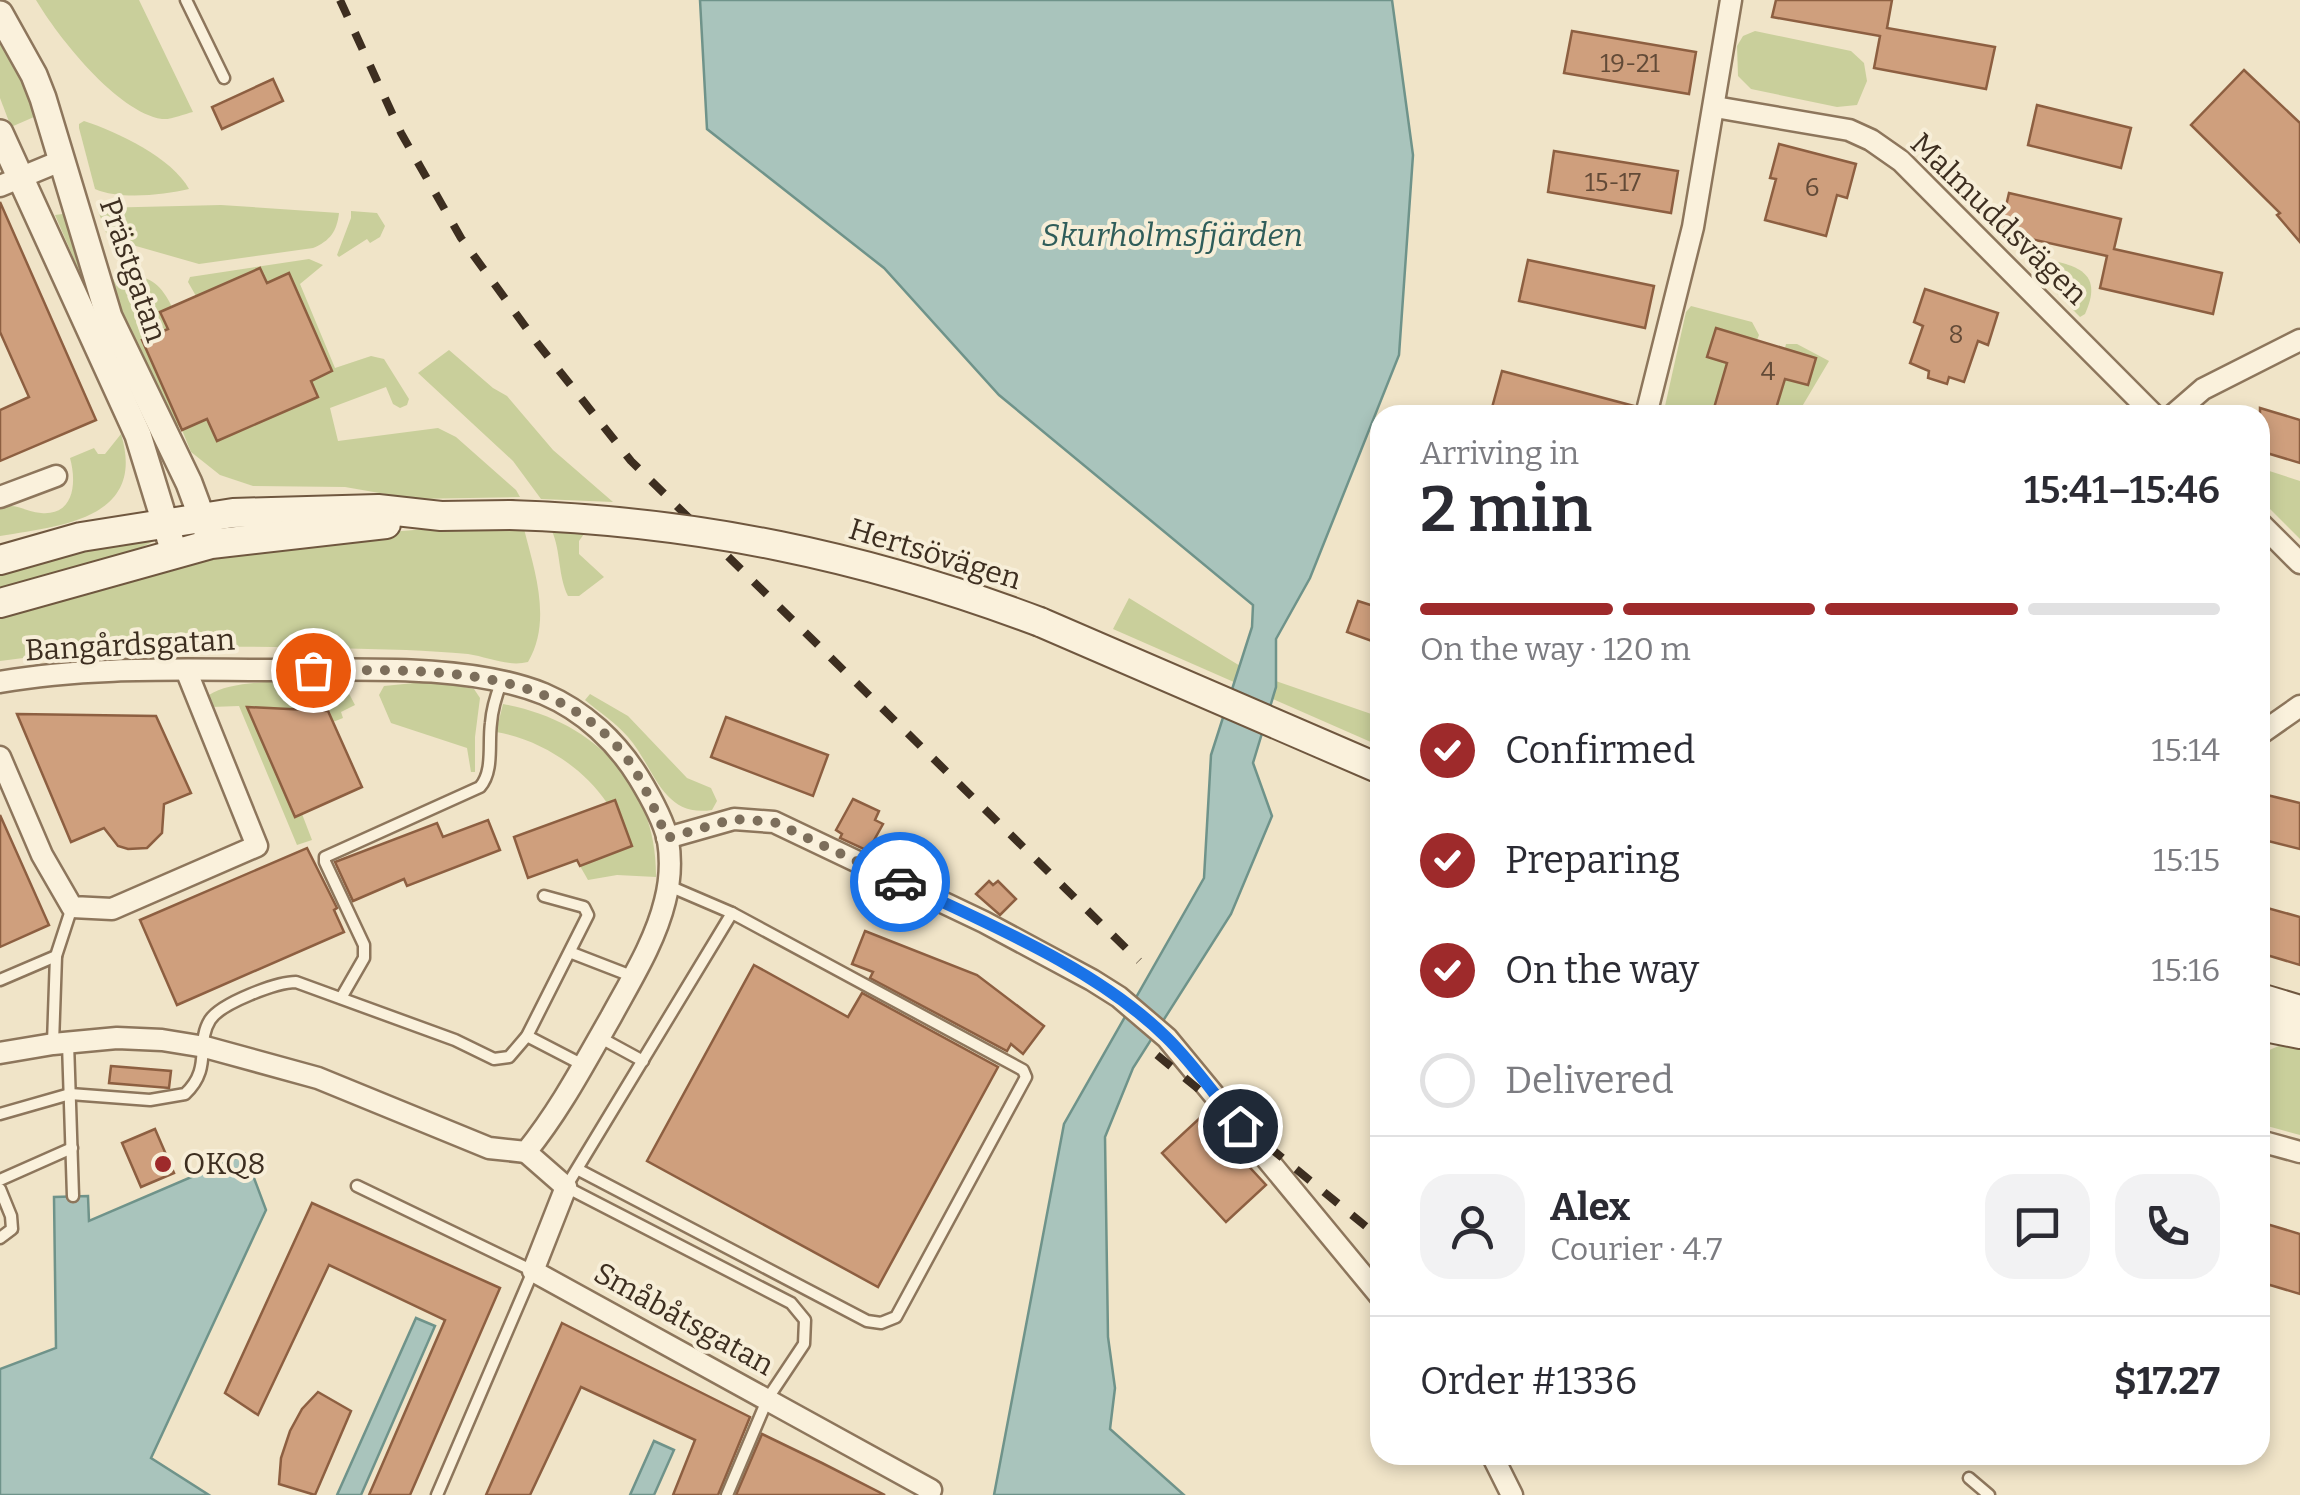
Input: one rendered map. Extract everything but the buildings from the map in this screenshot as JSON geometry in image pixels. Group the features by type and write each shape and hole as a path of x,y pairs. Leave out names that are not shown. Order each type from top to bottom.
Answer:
{"main road":[{"name":"Hertsövägen","path":"189,533 510,515 654,524 771,542 892,571 1040,622 1370,765"},
{"path":"0,560 48,544 189,533"},
{"path":"0,602 189,533"},
{"path":"2270,1001 2300,1010"},
{"path":"2270,1028 2300,1034"}],"street":[{"path":"1648,405 1693,227 1731,0"},
{"name":"Prästgatan","path":"0,14 34,75 109,317 189,533"},
{"name":"Malmuddsvägen","path":"1715,107 1839,128 1872,140 1901,162 2144,405"},
{"name":"Prästgatan","path":"0,133 11,181 189,533"},
{"path":"11,181 62,160"},
{"path":"2185,405 2203,389 2300,340"},
{"path":"0,497 56,476"},
{"path":"2270,533 2300,563"},
{"path":"0,757 42,854 72,907 112,909 257,846 186,670"},
{"name":"Bangårdsgatan","path":"0,682 186,670 442,673 501,683 543,694 599,729 632,766 667,838"},
{"path":"2270,727 2300,706"},
{"path":"526,1152 556,1115 656,932 668,885 667,838 734,819 774,822 984,922 1118,997 1167,1038 1370,1284"},
{"path":"0,1053 60,1043 132,1039 205,1047 318,1078 489,1148 526,1152 572,1178 534,1271"},
{"path":"2270,1144 2300,1152"},
{"name":"Småbåtsgatan","path":"534,1271 931,1490"},
{"path":"1497,1465 1512,1495"}],"lane":[{"path":"186,0 224,78"},
{"path":"341,998 364,958 364,946 325,856 486,782 491,720 501,683"},
{"path":"572,1178 867,1321 882,1322 896,1317 1026,1077 1024,1070 732,914 668,885"},
{"path":"0,1114 70,1094 150,1100 185,1094 199,1077 209,1021 222,1010 279,982 296,982 341,998 455,1040 494,1059 509,1056 527,1036 588,915 584,907 544,896"},
{"path":"72,907 56,956 60,1043 70,1094 73,1196"},
{"path":"572,1178 732,914"},
{"path":"572,952 634,976"},
{"path":"0,980 56,956"},
{"path":"527,1036 584,1065"},
{"path":"600,1038 643,1061"},
{"path":"0,1180 72,1148"},
{"path":"572,1178 800,1310 807,1332 804,1344 768,1398 727,1495"},
{"path":"356,1186 534,1271 438,1495"},
{"path":"0,1189 13,1223 12,1230 0,1238"},
{"path":"1969,1478 1989,1495"}],"green space":[{"path":"36,0 139,0 193,112 162,119 126,103 90,71"},
{"path":"1755,31 1851,51 1864,63 1867,81 1857,105 1837,107 1751,89 1738,76 1737,46 1743,36"},
{"path":"0,38 26,85 34,117 11,127 0,98"},
{"path":"84,121 128,139 157,157 189,189 129,195 95,189 79,128"},
{"path":"221,205 339,213 332,235 313,248 199,264 108,238 97,208"},
{"path":"351,211 377,213 385,226 380,237 370,243 367,239 339,257 337,255"},
{"path":"70,213 83,280 55,215"},
{"path":"309,259 323,265 300,284 335,368 371,356 384,359 409,399 400,408 393,404 386,387 330,408 338,441 438,428 456,437 520,497 414,499 345,487 253,486 220,475 191,452 182,430 160,406 108,281 138,276 154,283 167,297 172,307 160,312 168,329 143,340 207,419 218,441 317,397 289,274 267,283 260,268 196,296 188,282 190,277"},
{"path":"2040,260 2085,274 2091,290 2085,314 2080,317 2037,273"},
{"path":"1691,306 1752,322 1759,335 1757,340 1715,329 1707,357 1727,363 1715,405 1665,405 1686,312"},
{"path":"1786,344 1797,344 1829,361 1803,405 1777,405 1785,379 1808,385 1816,358 1785,348"},
{"path":"449,350 507,396 553,450 613,502 541,499 513,461 418,373"},
{"path":"121,434 126,462 122,484 110,501 72,522 0,536 0,508 41,513 60,509 67,504 73,487 70,458 94,448 98,454 105,454"},
{"path":"2270,471 2300,481 2300,539 2270,509"},
{"path":"452,527 524,529 540,613 539,630 528,662 430,651 254,647 152,648 0,661 0,614 168,564 364,534"},
{"path":"552,531 586,531 579,541 579,554 604,577 579,596 568,596"},
{"path":"162,537 140,548 0,590 0,571 83,546"},
{"path":"1129,598 1250,672 1370,714 1370,742 1113,629"},
{"path":"318,681 345,686 355,705 341,712 343,718 333,722 328,711 247,708 295,816 302,814 312,840 297,845 239,706 211,707 209,695 246,684"},
{"path":"434,681 474,689 480,698 475,772 471,772 467,748 391,723 379,695 384,686"},
{"path":"590,694 628,716 687,778 711,788 717,801 712,810 695,810 671,799 628,737 585,700"},
{"path":"503,704 565,725 613,761 645,813 656,877 617,875 588,880 580,866 632,846 615,801 607,803 586,778 544,748 496,732"},
{"path":"2300,1045 2300,1135 2270,1127 2270,1050"}],"water":[{"name":"Skurholmsfjärden","path":"700,0 1392,0 1413,155 1399,355 1379,405 1370,405 1370,428 1310,578 1276,639 1276,687 1253,763 1272,816 1231,914 1133,1068 1105,1137 1108,1337 1115,1388 1110,1429 1184,1495 994,1495 1064,1124 1204,878 1211,755 1252,627 1253,605 999,395 884,268 707,129"},
{"path":"245,1154 266,1210 151,1458 209,1495 0,1495 0,1369 56,1348 54,1197 88,1196 89,1221"},
{"path":"416,1318 435,1326 361,1495 337,1495"},
{"path":"654,1441 674,1450 654,1495 630,1495"}],"railway":[{"path":"340,0 401,133 461,238 538,344 631,461 1139,961"},
{"path":"1157,1055 1370,1230"}],"way so far":[{"path":"313,670 442,673 543,694 599,729 617,746 648,794 667,838 710,824 754,818 774,822 900,882"}],"place":[{"name":"OKQ8","path":"163,1164"}],"route":[{"path":"900,882 984,922 1118,997 1167,1038 1240,1126"}]}
